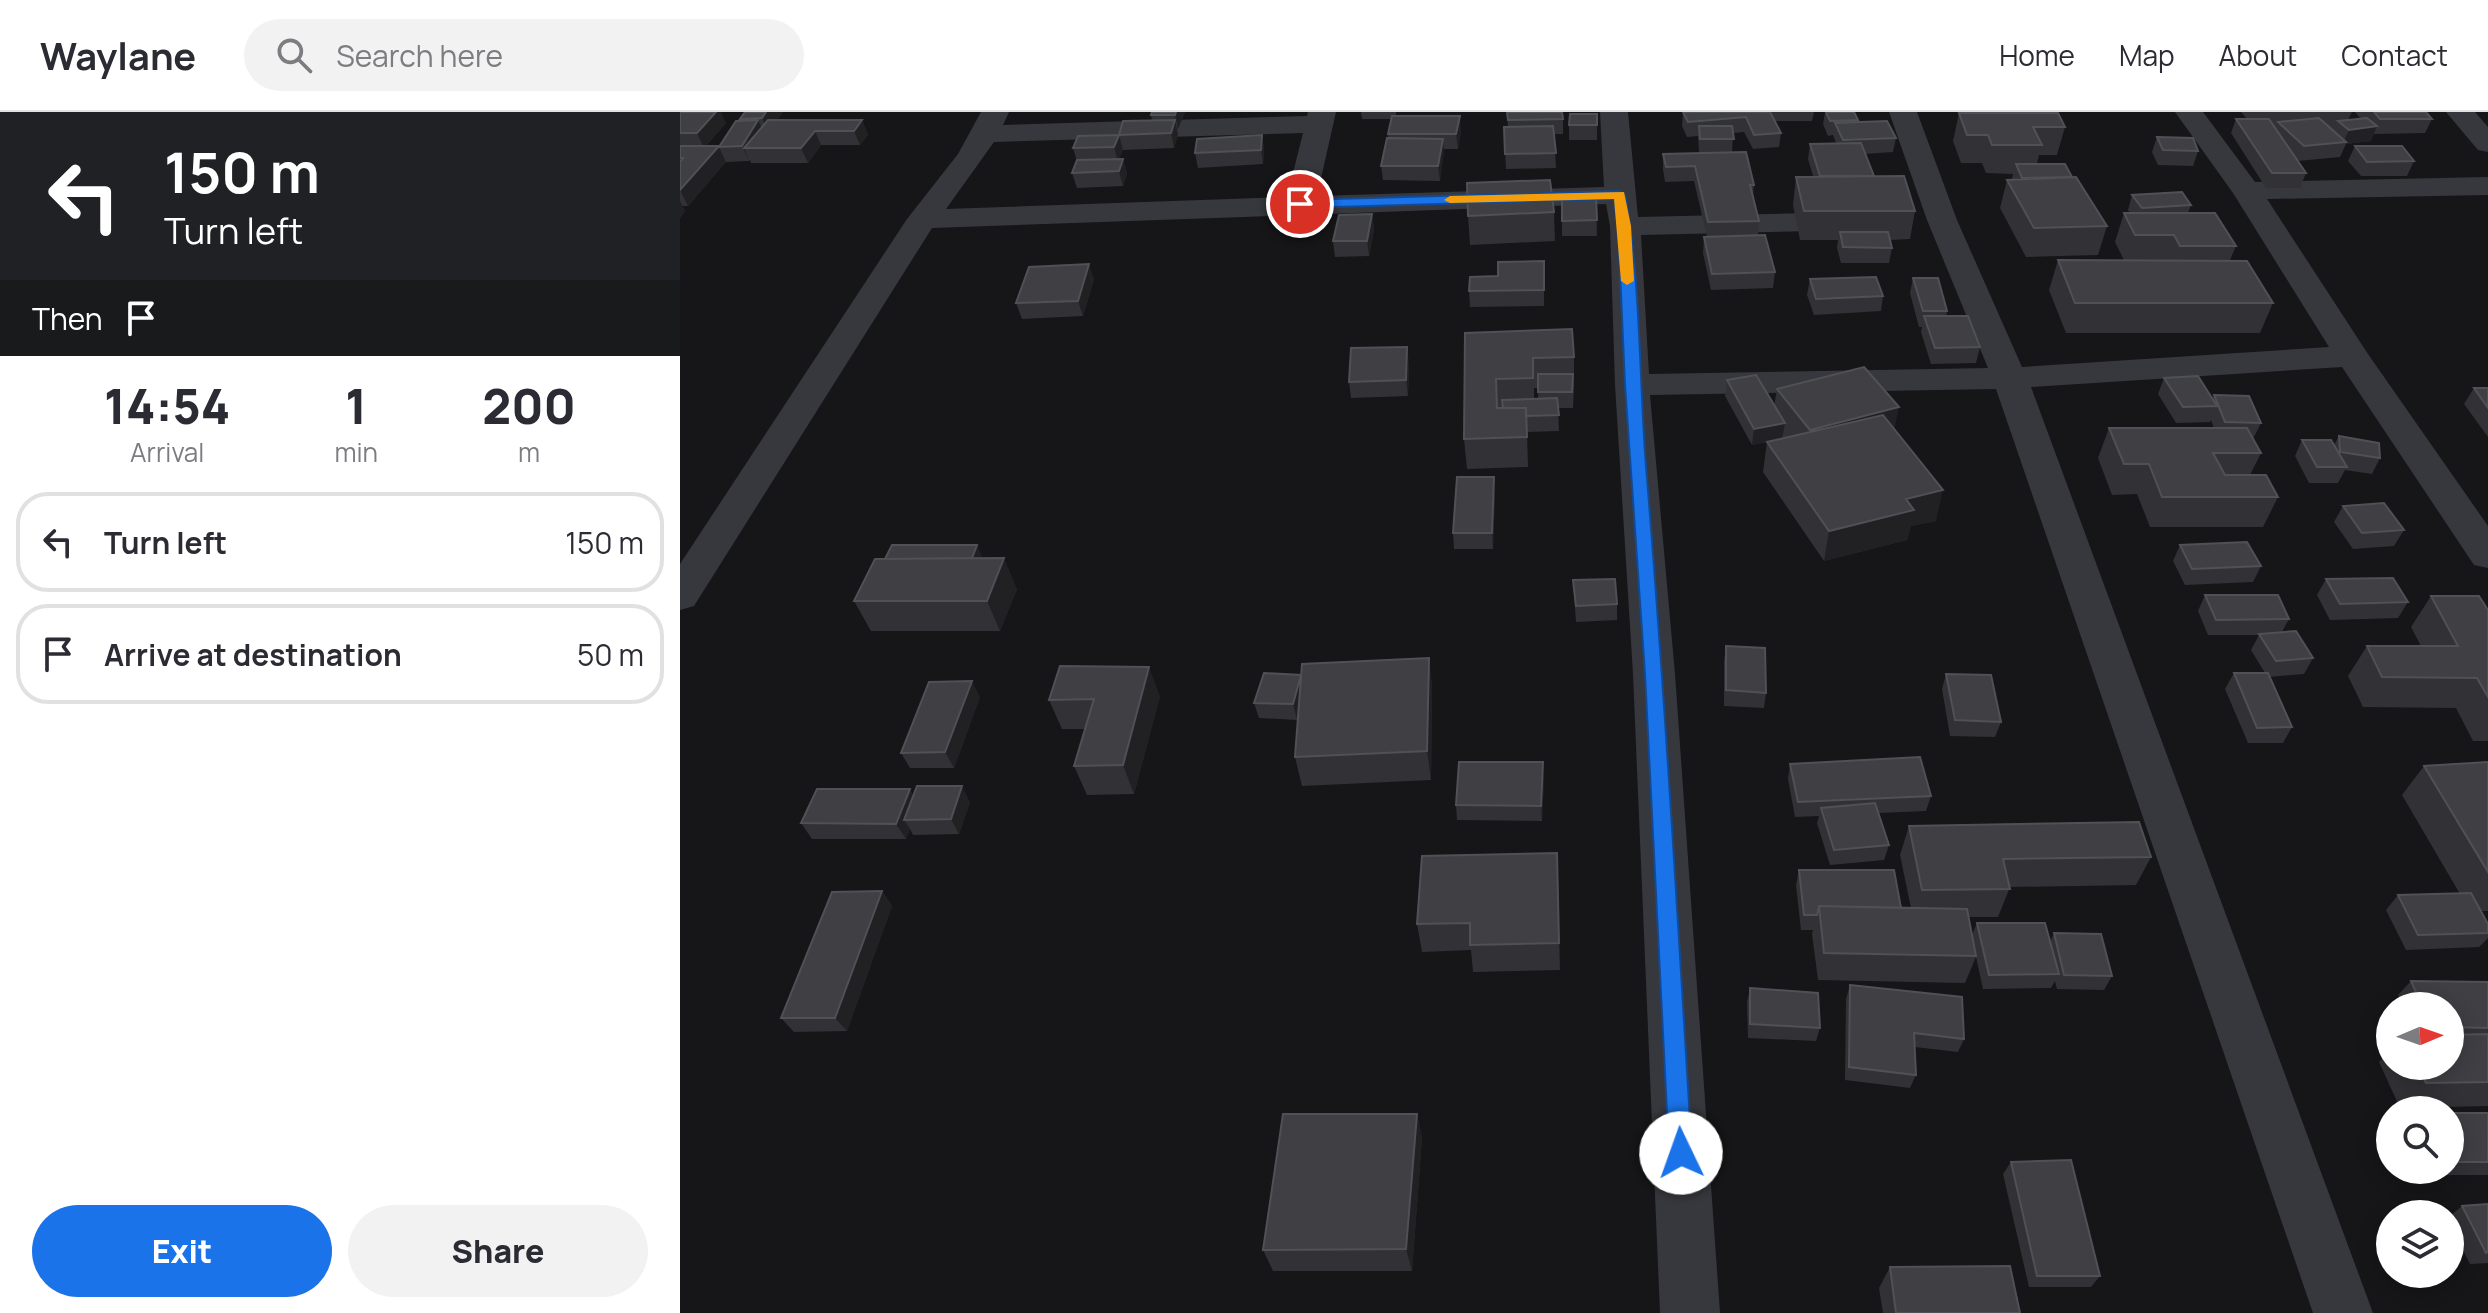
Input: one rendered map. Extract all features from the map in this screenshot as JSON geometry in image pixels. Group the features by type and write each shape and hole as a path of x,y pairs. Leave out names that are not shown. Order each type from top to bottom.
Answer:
{"street":[{"path":"1614,112 1654,674 1690,1313"},
{"path":"1903,112 1926,220 2010,378 2343,1313"},
{"path":"2189,112 2247,191 2352,356 2488,555"},
{"path":"2460,112 2488,144"},
{"path":"683,587 922,219 960,175 990,123 1321,118 1300,204"},
{"path":"2247,191 2488,186"},
{"path":"922,219 1300,204 1622,210 1878,221"},
{"path":"1632,385 2010,378 2352,356"}],"building":[{"path":"680,112 716,112 697,133 680,133"},
{"path":"745,112 766,112 762,118 740,119"},
{"path":"1152,112 1176,112 1175,115 1151,115"},
{"path":"1507,112 1562,112 1563,119 1508,120"},
{"path":"1683,112 1770,112 1781,133 1754,135 1746,117 1688,122"},
{"path":"1826,112 1854,112 1858,120 1830,121"},
{"path":"2026,112 2027,113 1977,113"},
{"path":"2374,112 2426,112 2432,119 2380,119"},
{"path":"1959,113 2058,113 2065,127 2033,127 2042,145 1992,145 1988,135 1967,135"},
{"path":"1570,114 1597,114 1597,125 1569,125"},
{"path":"1392,116 1460,116 1456,134 1388,134"},
{"path":"2319,118 2346,142 2304,146 2278,122"},
{"path":"2367,118 2377,126 2349,130 2338,121"},
{"path":"2236,119 2269,119 2306,173 2272,173"},
{"path":"758,120 742,146 719,147 736,121"},
{"path":"768,120 862,120 854,131 815,131 801,148 744,148"},
{"path":"1175,120 1171,133 1119,135 1123,121"},
{"path":"1887,121 1896,138 1843,140 1835,123"},
{"path":"1553,126 1556,153 1505,154 1504,127"},
{"path":"1699,126 1732,126 1734,139 1700,139"},
{"path":"1119,135 1114,147 1073,148 1078,136"},
{"path":"1262,135 1261,150 1195,153 1197,139"},
{"path":"2157,137 2193,138 2198,151 2163,150"},
{"path":"1387,138 1443,139 1438,166 1381,166"},
{"path":"1861,143 1874,176 1820,176 1810,144"},
{"path":"680,146 719,146 680,190 680,162 683,158 680,158"},
{"path":"2355,146 2402,146 2414,161 2367,162"},
{"path":"1746,152 1759,221 1708,222 1695,166 1666,167 1663,154"},
{"path":"1123,159 1119,171 1072,173 1077,160"},
{"path":"2016,164 2065,164 2072,177 2022,178"},
{"path":"1904,176 1915,211 1804,211 1796,177"},
{"path":"2076,177 2107,226 2034,228 2007,180"},
{"path":"1550,180 1554,212 1468,216 1467,183"},
{"path":"2182,192 2191,205 2142,208 2132,195"},
{"path":"1562,197 1596,197 1597,220 1562,221"},
{"path":"2124,213 2215,213 2236,246 2180,246 2174,235 2135,235"},
{"path":"1372,214 1367,241 1333,241 1339,215"},
{"path":"1840,232 1888,232 1892,248 1843,247"},
{"path":"1765,235 1775,272 1712,274 1704,237"},
{"path":"2058,260 2247,261 2273,303 2075,303"},
{"path":"1544,261 1544,290 1469,291 1470,277 1498,276 1498,262"},
{"path":"1089,264 1078,301 1016,303 1029,267"},
{"path":"1876,277 1883,296 1816,299 1810,279"},
{"path":"1913,278 1938,278 1947,311 1923,311"},
{"path":"1924,316 1968,316 1980,347 1935,348"},
{"path":"1572,329 1574,357 1533,358 1533,378 1496,379 1497,408 1526,408 1527,437 1464,439 1465,333"},
{"path":"1407,347 1406,380 1349,382 1351,348"},
{"path":"1864,367 1899,407 1810,430 1777,389"},
{"path":"1538,374 1573,374 1572,392 1538,392"},
{"path":"1756,375 1785,423 1754,429 1727,380"},
{"path":"2198,376 2217,406 2183,407 2164,378"},
{"path":"2474,388 2488,388 2488,408"},
{"path":"2214,395 2249,396 2261,423 2225,422"},
{"path":"1557,398 1559,415 1526,416 1526,408 1503,408 1502,400"},
{"path":"1883,415 1943,490 1906,499 1914,510 1829,531 1767,442"},
{"path":"2109,428 2247,428 2261,453 2213,453 2225,475 2266,475 2278,497 2162,497 2149,464 2124,464"},
{"path":"2339,436 2379,443 2380,458 2340,452"},
{"path":"2302,440 2331,440 2347,467 2317,467"},
{"path":"1457,477 1494,477 1492,533 1453,533"},
{"path":"2384,503 2404,530 2362,533 2343,506"},
{"path":"2247,542 2261,566 2192,569 2180,545"},
{"path":"892,545 977,545 972,558 885,559"},
{"path":"1004,558 987,601 854,601 875,559"},
{"path":"2393,578 2408,602 2340,604 2326,579"},
{"path":"1615,579 1617,604 1576,606 1573,580"},
{"path":"2205,595 2278,595 2289,619 2216,620"},
{"path":"2431,596 2479,596 2488,610 2488,697 2477,678 2382,677 2367,646 2458,646"},
{"path":"2296,631 2313,658 2276,661 2259,634"},
{"path":"1726,646 1765,648 1766,693 1726,690"},
{"path":"1429,658 1427,751 1295,757 1302,664"},
{"path":"1060,666 1149,667 1123,765 1074,766 1094,699 1049,700"},
{"path":"1264,673 1301,675 1293,704 1254,703"},
{"path":"2234,673 2268,673 2292,727 2257,728"},
{"path":"1946,674 1991,675 2001,722 1955,720"},
{"path":"972,681 945,752 901,753 929,682"},
{"path":"1920,757 1931,796 1798,802 1790,764"},
{"path":"1459,762 1543,762 1541,806 1456,805"},
{"path":"2488,762 2488,872 2424,766"},
{"path":"917,786 962,786 951,819 904,820"},
{"path":"817,789 910,789 896,824 801,823"},
{"path":"1875,803 1889,845 1834,850 1821,808"},
{"path":"2139,822 2151,857 2003,859 2010,889 1922,890 1909,826"},
{"path":"1557,853 1559,943 1470,945 1470,923 1417,924 1422,856"},
{"path":"1799,870 1894,870 1901,908 1819,906 1817,915 1804,915"},
{"path":"882,891 835,1018 781,1018 832,892"},
{"path":"2471,893 2488,924 2488,933 2418,935 2398,895"},
{"path":"1819,906 1967,909 1976,956 1824,953"},
{"path":"1977,923 2045,923 2059,974 1989,975"},
{"path":"2054,933 2101,934 2112,976 2064,975"},
{"path":"2411,981 2488,982 2488,1028 2464,1027 2464,992 2416,992"},
{"path":"1850,985 1962,997 1964,1039 1914,1033 1916,1075 1849,1067"},
{"path":"1750,988 1818,993 1820,1028 1750,1024"},
{"path":"2488,1034 2488,1082 2426,1083 2425,1080 2464,1080 2464,1035"},
{"path":"2464,1113 2488,1113 2488,1162 2464,1162"},
{"path":"1283,1114 1417,1114 1406,1249 1263,1250"},
{"path":"2071,1160 2100,1276 2037,1276 2011,1162"},
{"path":"2488,1204 2486,1253 2464,1210 2464,1206"},
{"path":"2010,1266 2020,1313 1896,1313 1890,1267"}],"slow traffic":[{"path":"1450,200 1619,195 1625,226 1627,281"}],"route":[{"path":"1300,204 1619,195 1625,226 1632,385 1654,674 1681,1153"}]}
